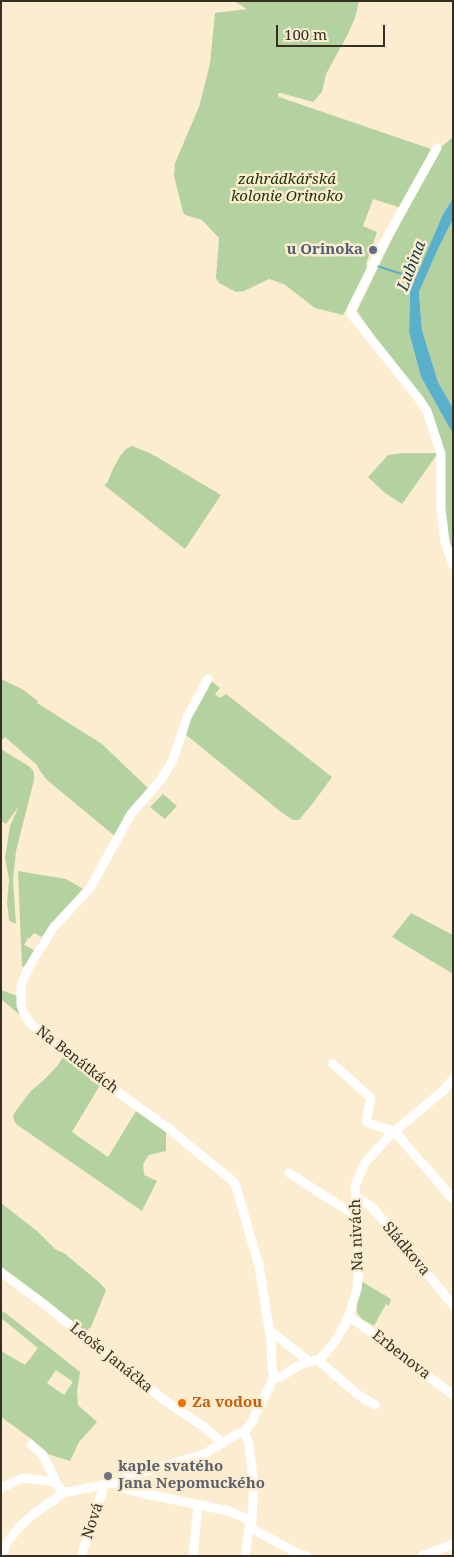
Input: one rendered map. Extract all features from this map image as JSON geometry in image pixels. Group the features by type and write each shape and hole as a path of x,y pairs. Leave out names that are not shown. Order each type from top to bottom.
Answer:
{"street":[{"path":"437,148 385,241 352,308 352,315 427,411 441,454 441,509 445,542 453,566"},
{"name":"Na Benátkách","path":"208,679 187,717 173,760 160,781 131,814 90,888 53,928 29,966 21,985 21,1002 24,1014 32,1025 50,1041 168,1128 235,1183 259,1266 270,1333 274,1377"},
{"path":"333,1064 371,1098 366,1121 394,1131 453,1199"},
{"name":"Na nivách","path":"274,1377 280,1377 299,1365 314,1361 334,1343 349,1317 357,1289 359,1272 355,1186 365,1163 394,1131 444,1091 452,1081"},
{"path":"289,1173 353,1214 357,1213"},
{"name":"Sládkova","path":"356,1197 369,1205 378,1214 453,1305"},
{"name":"Leoše Janáčka","path":"1,1272 160,1397 204,1427 223,1443"},
{"name":"Erbenova","path":"349,1317 453,1395"},
{"path":"270,1333 273,1333 314,1361 375,1406"},
{"path":"2,1551 19,1527 62,1493 117,1482 130,1476 204,1454 237,1434 244,1432 253,1420 274,1377"},
{"path":"244,1432 249,1444 254,1485 245,1556"},
{"path":"32,1445 43,1455 62,1493"},
{"path":"1,1488 23,1478 56,1482"},
{"path":"117,1482 126,1489 229,1511 247,1518 258,1532 299,1554 307,1556"},
{"name":"Nová","path":"81,1556 102,1492 100,1485"},
{"path":"193,1556 198,1504"},
{"path":"422,1556 453,1544"}],"green space":[{"name":"zahrádkářská kolonie Orinoko","path":"234,1 359,1 355,18 347,36 326,74 322,92 313,102 281,93 278,93 279,97 431,149 401,208 373,199 363,226 377,232 366,264 368,269 343,315 315,308 284,284 269,279 244,291 236,292 219,283 216,278 219,238 202,220 185,215 183,212 174,176 175,163 199,107 210,64 215,13 247,9"},
{"path":"453,137 453,197 443,214 410,291 409,332 421,377 453,434 453,555 448,541 439,437 387,354 357,311 392,239 441,147"},
{"path":"453,219 453,408 438,382 422,330 419,292"},
{"path":"132,446 150,453 221,495 185,549 104,485 107,483 120,456 126,449"},
{"path":"438,453 402,504 385,493 368,477 388,455"},
{"path":"1,679 22,689 38,701 37,703 102,744 149,789 116,837 47,780 37,765 5,737 1,741"},
{"path":"210,680 220,688 215,694 220,698 226,694 332,777 299,820 293,820 281,812 185,734 195,706"},
{"path":"1,749 30,767 34,772 34,780 16,851 13,880 16,924 9,921 7,902 9,880 5,858 10,826 19,806 6,824 1,821"},
{"path":"163,794 177,806 165,819 150,807"},
{"path":"18,871 66,879 85,890 26,965 22,967","holes":["34,933 42,937 34,950 24,945"]},
{"path":"411,913 453,935 453,974 392,937"},
{"path":"1,990 17,996 20,1015 1,999"},
{"path":"63,1057 85,1072 91,1081 100,1085 72,1132 108,1157 136,1111 166,1132 166,1151 149,1155 143,1164 144,1175 157,1181 142,1211 16,1124 13,1116 17,1109 31,1091 58,1065"},
{"path":"1,1203 37,1231 55,1249 64,1253 106,1290 91,1327 87,1330 80,1330 1,1269"},
{"path":"361,1281 391,1299 389,1306 386,1304 374,1326 362,1319 357,1313 357,1298"},
{"path":"3,1311 80,1372 77,1392 78,1405 97,1422 79,1442 70,1461 45,1453 33,1440 1,1417 1,1351 25,1365 38,1348 1,1318","holes":["56,1370 73,1382 64,1395 47,1383"]}],"water":[{"path":"453,198 453,219 419,292 422,330 438,382 453,408 453,434 421,377 409,332 410,291 443,214"}],"waterway":[{"name":"Lubina","path":"377,266 418,279"}],"place":[{"name":"u Orinoka","path":"373,250"},
{"name":"Za vodou","path":"182,1403"},
{"name":"kaple svatého Jana Nepomuckého","path":"108,1476"}]}
